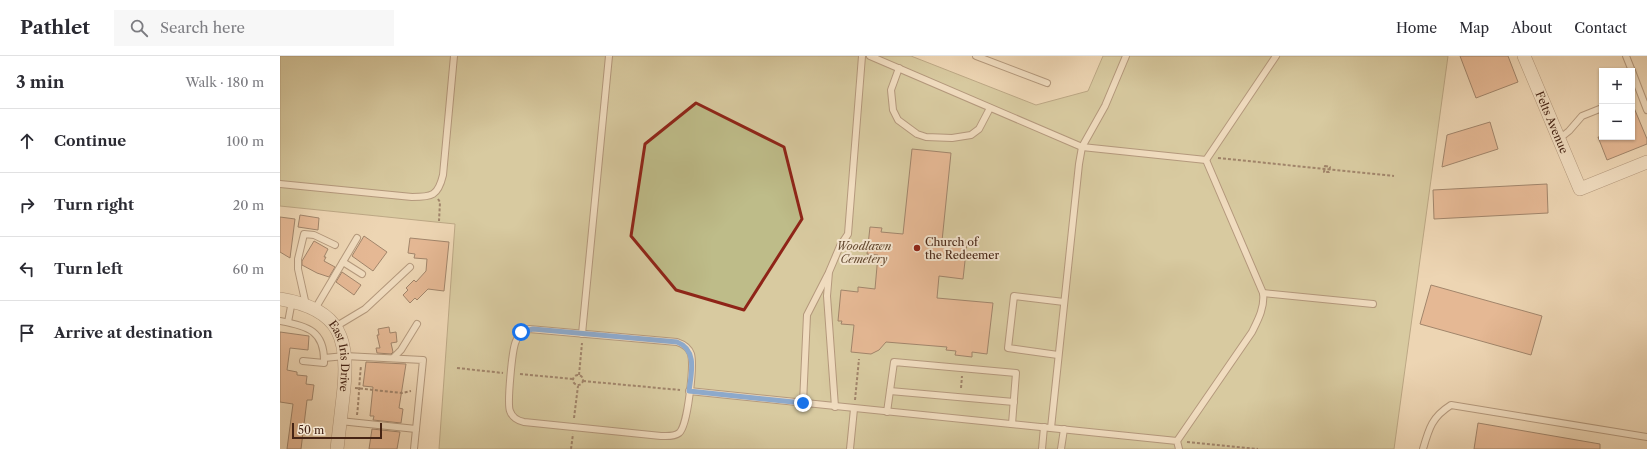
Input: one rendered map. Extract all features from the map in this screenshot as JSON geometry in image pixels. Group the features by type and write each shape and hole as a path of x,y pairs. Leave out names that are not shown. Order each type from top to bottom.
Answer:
{"street":[{"name":"Felts Avenue","path":"1524,56 1580,189 1647,162"},
{"name":"East Iris Drive","path":"286,300 311,307 328,318 342,340 345,356 344,386 337,449"}],"lane":[{"path":"280,184 425,197 434,194 439,189 443,175 454,56"},
{"path":"582,334 609,56"},
{"path":"803,403 806,315 829,272 840,246 848,234 862,56"},
{"path":"870,56 1082,147 1208,159"},
{"path":"976,56 1047,83"},
{"path":"1042,449 1048,427 1058,355 1082,147 1105,106 1126,56"},
{"path":"1208,159 1276,56"},
{"path":"1626,56 1631,68"},
{"path":"899,68 891,90 893,110 898,120 918,134 926,137 952,138 971,135 979,128 990,108"},
{"path":"1635,79 1647,110"},
{"path":"1559,140 1582,116 1599,109"},
{"path":"1179,449 1177,441 1252,332 1263,303 1263,293 1208,159"},
{"path":"311,307 299,278 298,259 304,234 314,235 335,245"},
{"path":"311,307 343,262 357,238"},
{"path":"343,262 362,274"},
{"path":"335,327 365,309 410,267"},
{"path":"829,272 827,296 835,406"},
{"path":"1263,293 1373,304"},
{"path":"1058,355 1008,348 1014,296 1064,302"},
{"path":"286,300 288,322"},
{"path":"280,321 301,324 317,335 323,347 324,363 303,361"},
{"path":"393,358 401,350 416,324"},
{"path":"533,329 681,343 688,349 691,358 689,391 685,423 681,432 674,436 573,428 524,422 516,419 510,413 508,402 515,342 525,330 533,329"},
{"path":"324,358 362,356 423,360 414,449"},
{"path":"887,412 894,362 1016,372 1012,424"},
{"path":"689,391 1177,441"},
{"path":"890,391 1014,402"},
{"path":"1423,449 1430,426 1440,413 1452,405 1647,438"},
{"path":"850,449 854,408"},
{"path":"340,421 416,429"},
{"path":"1061,449 1064,429"}],"path":[{"path":"1208,159 1394,176"},
{"path":"434,194 440,202 439,221"},
{"path":"582,334 579,375 582,377 583,381"},
{"path":"356,422 360,394 359,388 362,356"},
{"path":"854,408 859,359"},
{"path":"579,375 574,377 574,384 580,385 583,381 689,391"},
{"path":"344,386 402,393 420,389"},
{"path":"1177,441 1258,449"}],"highlighted area":[{"path":"696,103 784,147 802,219 744,310 676,290 631,236 645,144"}],"green space":[{"name":"Woodlawn Cemetery","path":"280,56 911,56 1036,105 1088,91 1103,56 1448,56 1394,449 439,449 455,224 280,206"}],"building":[{"path":"1460,56 1508,56 1518,82 1476,98"},
{"path":"1635,110 1647,139 1647,144 1607,160 1599,140 1635,140"},
{"path":"1490,122 1498,149 1442,167 1447,135"},
{"name":"Church of the Redeemer","path":"912,149 951,153 942,241 967,243 963,279 939,276 937,298 993,303 987,354 972,352 972,357 955,355 956,351 946,350 947,347 886,342 879,350 871,354 851,352 854,325 841,324 842,321 838,321 841,290 858,292 858,287 875,289 878,255 867,254 870,227 882,228 881,232 903,234"},
{"path":"1547,184 1548,213 1434,219 1433,190"},
{"path":"300,215 319,218 318,230 298,227"},
{"path":"280,217 295,219 290,258 280,252"},
{"path":"364,236 387,252 373,271 352,256"},
{"path":"410,238 449,242 444,291 428,289 417,300 415,298 410,303 403,295 408,290 406,288 414,280 416,282 426,271 427,259 414,258 415,254 408,253"},
{"path":"314,241 328,249 324,257 326,257 324,261 335,267 329,277 317,273 302,265 302,261"},
{"path":"342,272 361,285 354,295 336,282"},
{"path":"1431,285 1542,316 1531,355 1420,324"},
{"path":"389,327 390,333 396,332 397,342 391,343 393,352 391,354 377,353 376,348 380,348 377,335 379,335 378,329"},
{"path":"280,332 309,336 308,350 290,348 287,370 297,372 297,375 307,376 306,384 314,385 312,400 307,400 301,449 287,449 293,404 280,402"},
{"path":"366,362 406,364 399,408 403,409 401,423 373,420 374,416 370,416 373,387 363,386"},
{"path":"1478,423 1600,444 1600,449 1474,449"},
{"path":"372,429 400,432 397,449 369,449"}],"place":[{"name":"Church of the Redeemer","path":"917,248"}],"route":[{"path":"521,332 533,329 681,343 688,349 691,355 689,391 803,403"}]}
